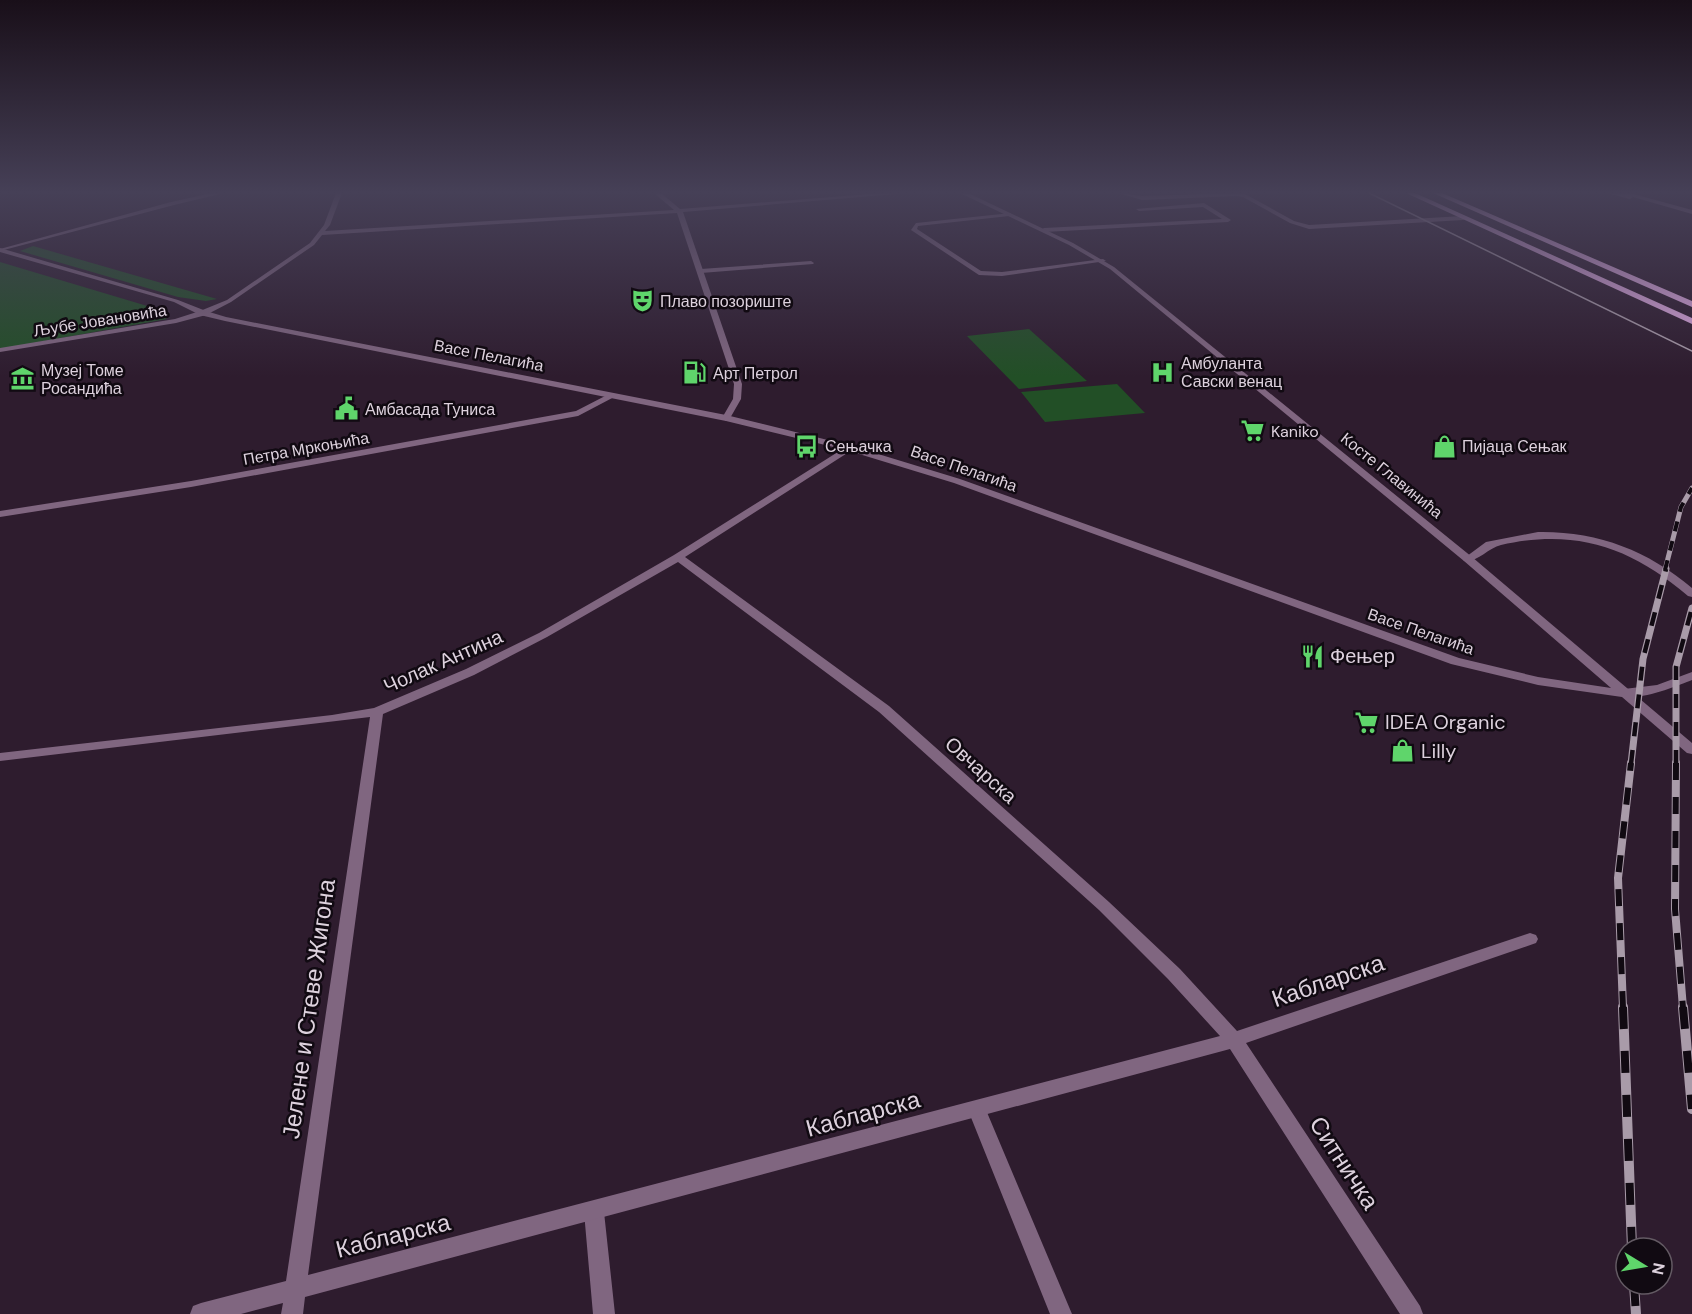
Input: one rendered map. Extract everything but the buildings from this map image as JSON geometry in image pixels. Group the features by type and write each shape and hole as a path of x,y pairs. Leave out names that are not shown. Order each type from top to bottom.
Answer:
{"main road":[{"path":"1543,254 1692,321"},
{"path":"1577,254 1692,304"}],"street":[{"name":"Васе Пелагића","path":"16,254 176,301 203,313 256,326 726,418 849,448 957,481 1455,661 1507,676 1545,684 1624,693 1659,688 1692,676"},
{"name":"Љубе Јовановића","path":"0,350 148,326 203,313 229,301 297,254"},
{"path":"695,254 738,384 737,399 726,418"},
{"path":"951,254 979,273 1002,274 1103,261"},
{"name":"Косте Главинића","path":"1090,254 1103,261 1468,559 1692,750"},
{"path":"701,271 811,263"},
{"name":"Петра Мркоњића","path":"0,514 191,484 578,413 612,396"},
{"name":"Чолак Антина","path":"0,757 377,712 470,672 543,635 678,557 849,448"},
{"path":"1468,559 1489,545 1526,536 1554,533 1576,535 1620,548 1644,559 1692,594"},
{"name":"Овчарска","path":"678,557 884,709 1104,906 1174,974 1234,1040"},
{"name":"Јелене и Стеве Жигона","path":"292,1314 377,712"},
{"name":"Кабларска","path":"201,1314 296,1287 594,1212 1234,1040 1530,939"},
{"name":"Ситничка","path":"1234,1040 1412,1314"},
{"path":"977,1110 1061,1314"},
{"path":"594,1212 604,1314"}],"green space":[{"path":"31,254 62,254 217,299 206,301 178,297"},
{"path":"0,262 154,308 167,319 0,349"},
{"path":"1029,329 1087,381 1019,389 967,336"},
{"path":"1117,384 1145,413 1045,422 1021,392"}],"tram line":[{"path":"1494,254 1692,351"}],"railway":[{"path":"1665,570 1681,507 1692,488"},
{"path":"1631,764 1643,659 1666,569"},
{"path":"1676,763 1676,667 1692,608"},
{"path":"1623,1008 1618,878 1631,763"},
{"path":"1676,763 1675,909 1683,1008"},
{"path":"1623,1007 1632,1236"},
{"path":"1683,1007 1692,1109"},
{"path":"1635,1296 1636,1314"}],"place":[{"name":"Плаво позориште","path":"642,301"},
{"name":"Амбуланта Савски венац","path":"1163,372"},
{"name":"Арт Петрол","path":"695,373"},
{"name":"Музеј Томе Росандића","path":"23,379"},
{"name":"Амбасада Туниса","path":"347,409"},
{"name":"Kaniko","path":"1253,431"},
{"name":"Сењачка","path":"807,446"},
{"name":"Пијаца Сењак","path":"1444,446"},
{"name":"Фењер","path":"1312,656"},
{"name":"IDEA Organic","path":"1367,722"},
{"name":"Lilly","path":"1403,751"}]}
